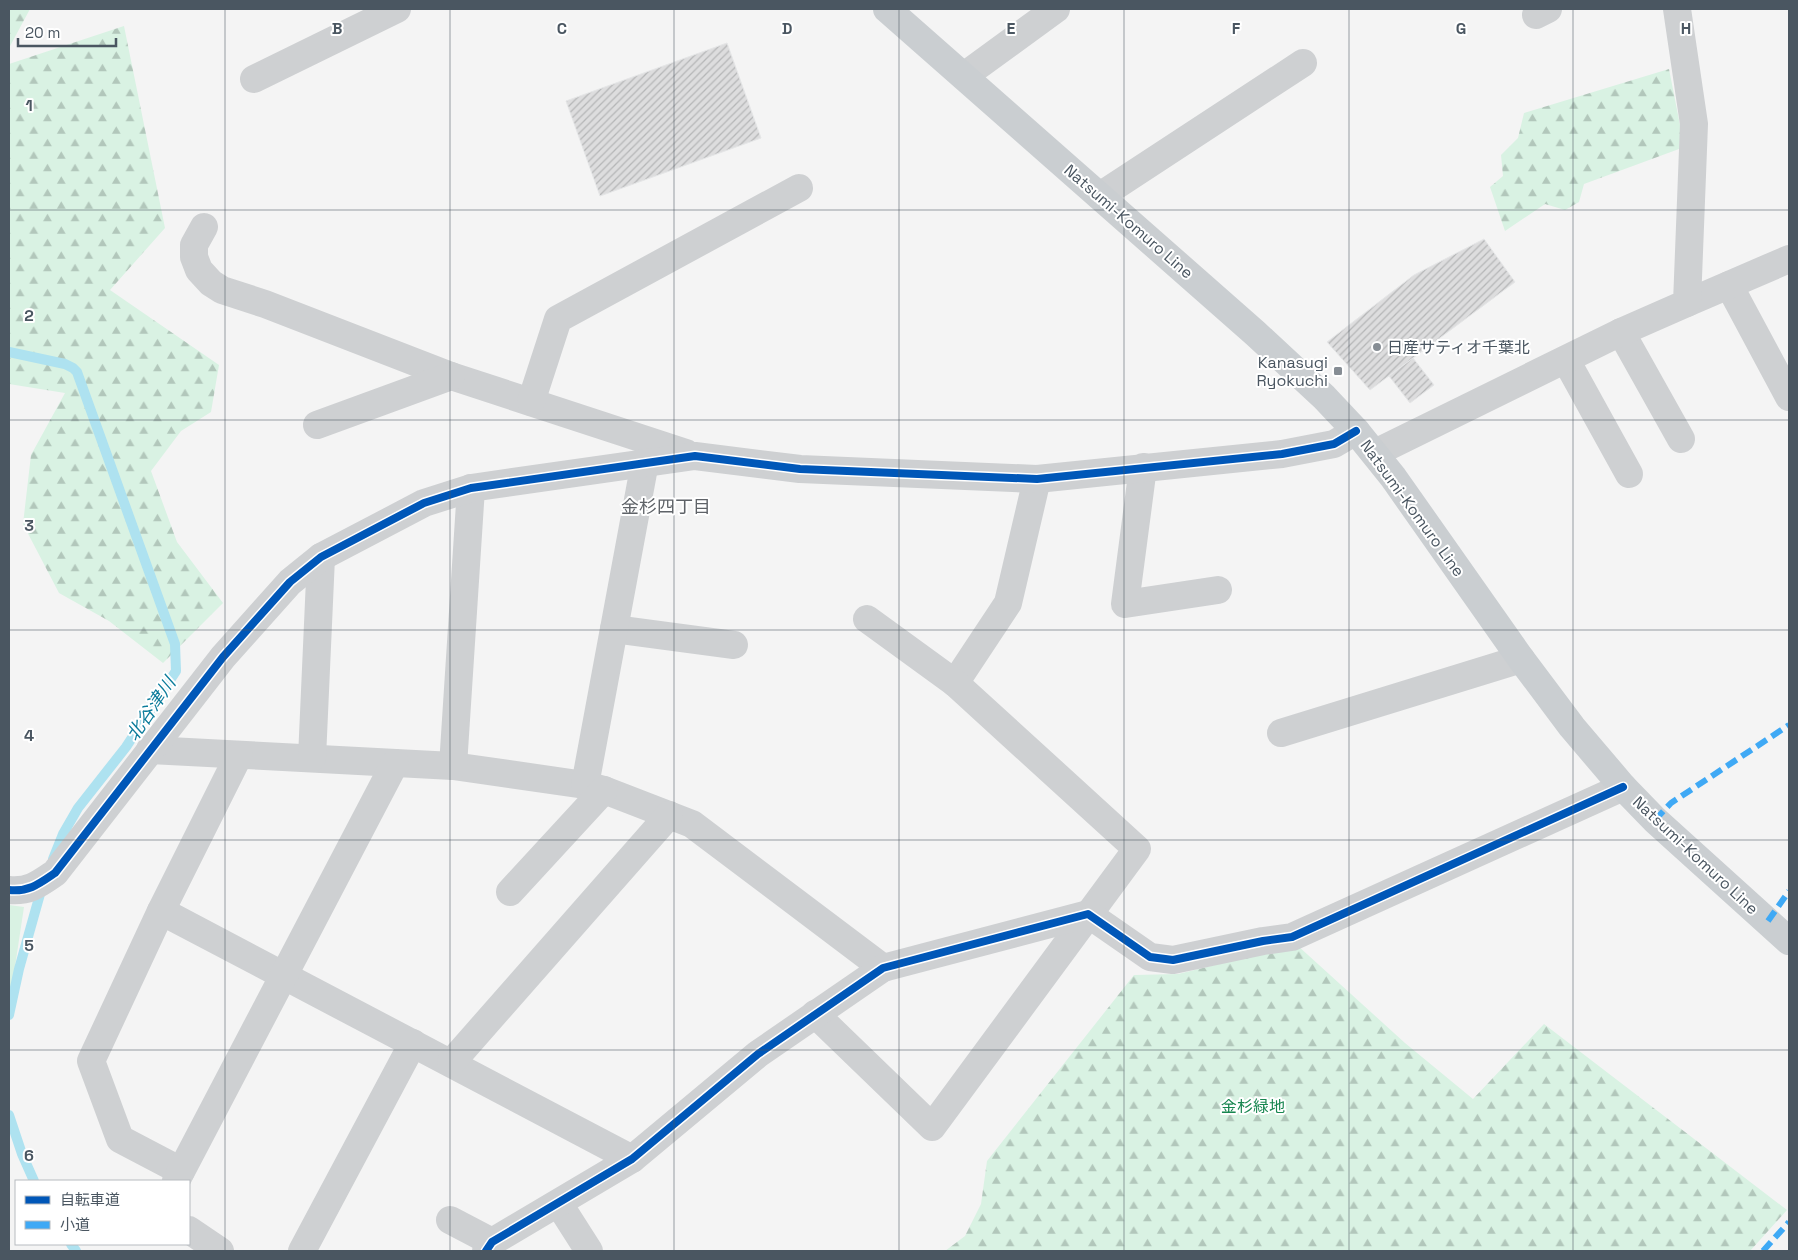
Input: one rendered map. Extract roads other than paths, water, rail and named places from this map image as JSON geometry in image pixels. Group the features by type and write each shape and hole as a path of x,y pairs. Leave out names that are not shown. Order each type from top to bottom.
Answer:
{"main road":[{"name":"Natsumi-Komuro Line","path":"887,9 1255,333 1324,397 1375,453 1521,659 1572,727 1655,820 1789,941"}],"street":[{"path":"254,79 397,9"},
{"path":"964,76 1056,9"},
{"path":"1677,9 1694,124 1687,303"},
{"path":"1100,196 1303,63"},
{"path":"530,402 558,319 799,188"},
{"path":"204,227 194,245 194,257 199,270 211,284 222,290 265,304 451,376 695,456 800,469 1037,479 1282,454 1334,444 1356,431"},
{"path":"1375,453 1621,332 1789,258"},
{"path":"1729,285 1789,397"},
{"path":"1621,332 1681,439"},
{"path":"1566,360 1629,474"},
{"path":"317,424 451,376"},
{"path":"9,890 20,891 37,886 55,873 223,657 290,582 321,557 424,503 471,488 695,456"},
{"path":"510,892 595,788 614,629 645,462"},
{"path":"1143,467 1125,604 1218,590"},
{"path":"955,683 1008,603 1037,479"},
{"path":"453,766 471,488"},
{"path":"312,758 321,557"},
{"path":"816,1014 932,1127 1137,848 955,683 867,619"},
{"path":"614,629 734,645"},
{"path":"1281,733 1521,659"},
{"path":"150,750 453,766 595,788 692,824 883,968"},
{"path":"239,755 161,911 91,1062 120,1140 179,1176 395,763"},
{"path":"450,1220 489,1247 632,1159 758,1054 883,968 1088,914 1150,957 1173,960 1263,941 1292,937 1623,786"},
{"path":"451,1063 669,815"},
{"path":"161,911 632,1159"},
{"path":"302,1251 413,1043"},
{"path":"559,1204 589,1251"},
{"path":"190,1231 220,1251"}],"waterway":[{"name":"北谷津川","path":"9,352 65,364 77,372 175,644 176,671 126,747 78,808 63,834 53,859"},
{"name":"北谷津川","path":"9,1015 19,969 42,887"},
{"name":"北谷津川","path":"9,1115 22,1154 34,1180"},
{"name":"北谷津川","path":"72,1245 76,1251"}],"place":[{"name":"日産サティオ千葉北","path":"1377,347"},
{"name":"Kanasugi Ryokuchi","path":"1338,371"}],"district":[{"name":"金杉四丁目","path":"666,507"}],"park label":[{"name":"金杉緑地","path":"1253,1106"}]}
